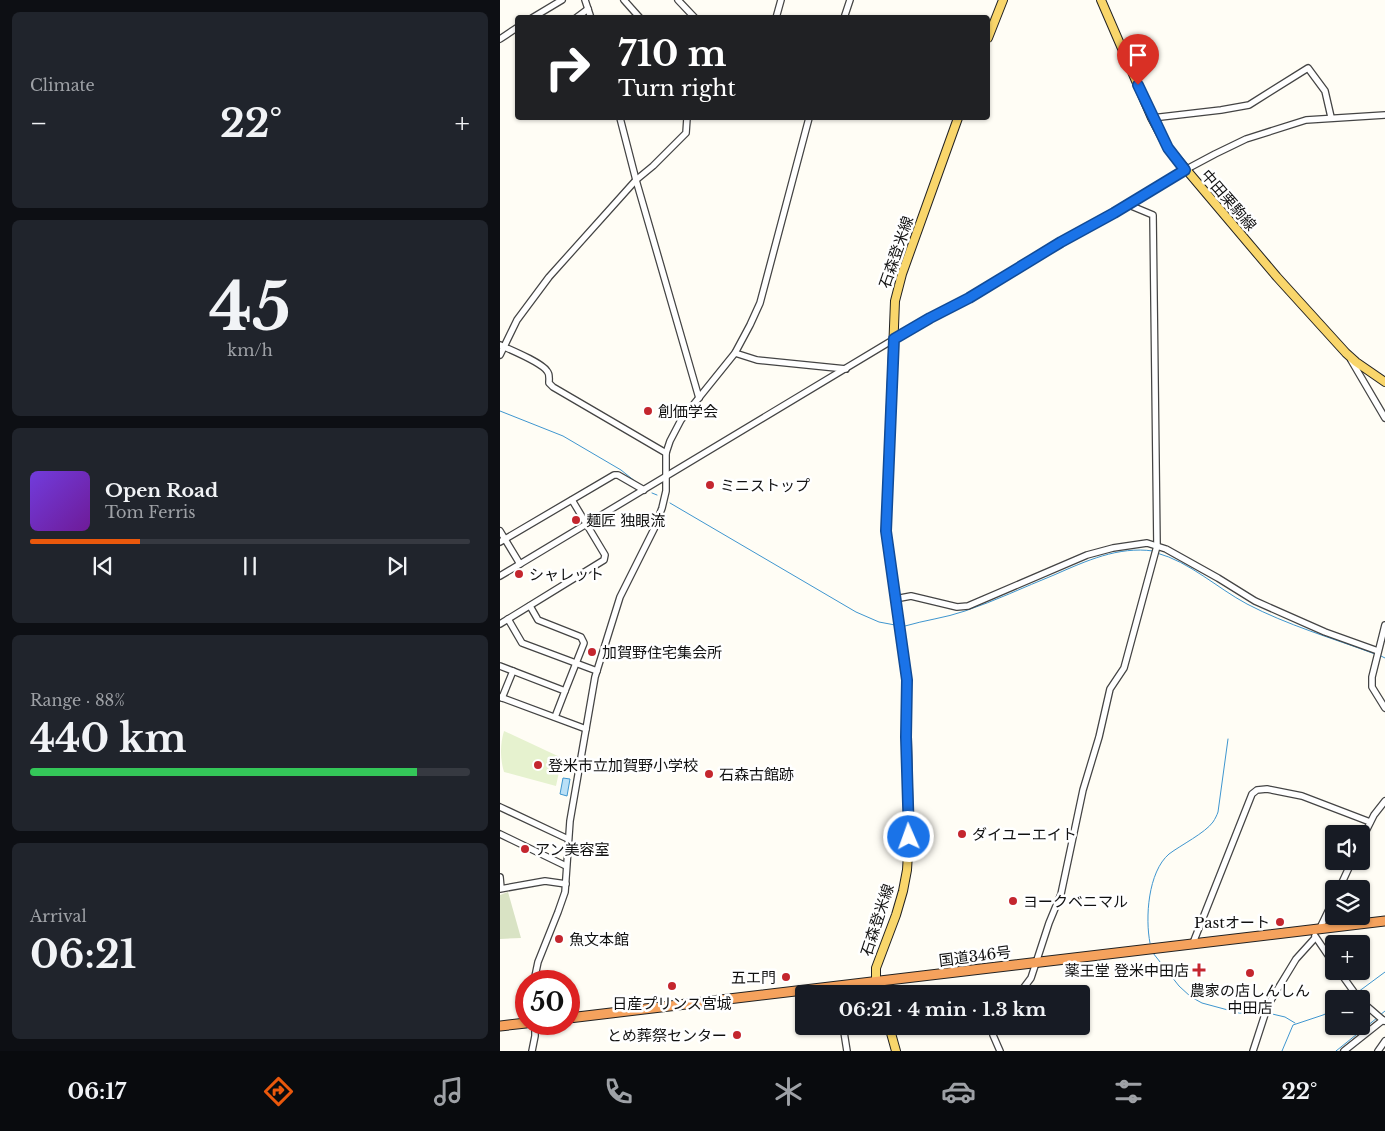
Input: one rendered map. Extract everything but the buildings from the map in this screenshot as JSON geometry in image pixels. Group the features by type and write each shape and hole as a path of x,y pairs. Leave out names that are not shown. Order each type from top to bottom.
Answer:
{"highway":[{"name":"国道346号","path":"580,1017 1193,943 1316,931 1385,921"},
{"path":"500,1026 515,1024"}],"main road":[{"path":"990,33 1002,0"},
{"name":"中田栗駒線","path":"1101,0 1152,118 1168,148 1277,277 1346,353 1385,382"},
{"name":"石森登米線","path":"877,985 877,964 903,891 909,848 906,737 907,680 886,531 895,301 957,120"},
{"path":"892,1035 896,1051"}],"street":[{"path":"537,15 562,0"},
{"path":"585,0 589,15"},
{"path":"624,0 637,15"},
{"path":"678,0 692,15"},
{"path":"777,15 781,0"},
{"path":"845,15 850,0"},
{"path":"580,15 588,9"},
{"path":"500,38 515,29"},
{"path":"1152,118 1249,105 1308,68 1325,91 1331,117"},
{"path":"500,576 894,339 969,298 1061,242 1129,205 1185,170 1215,154 1262,133 1306,120 1385,115"},
{"path":"621,120 698,398"},
{"path":"500,355 502,346 517,320 549,277 636,180 686,133 687,120"},
{"path":"536,970 563,900 566,884 568,839 597,671 620,597 660,515 665,498 667,476 666,453 677,426 735,353 760,303 808,120"},
{"path":"1026,985 1031,978 1049,923 1061,894 1083,790 1099,737 1110,689 1124,668 1156,550 1153,215 1129,205"},
{"path":"502,346 547,369 549,383 553,387 666,453"},
{"path":"735,353 757,360 846,369"},
{"path":"1346,353 1385,418"},
{"path":"502,541 614,475 618,475 644,490"},
{"path":"500,624 604,560 605,555 572,500"},
{"path":"500,531 502,541 520,564"},
{"path":"895,599 911,596 957,607 968,606 1087,556 1135,544 1147,543 1156,550 1218,578 1255,601 1378,653"},
{"path":"530,606 538,620 581,637 584,643 555,717"},
{"path":"508,619 522,643 597,671"},
{"path":"1385,625 1372,687 1385,708"},
{"path":"500,666 565,691"},
{"path":"512,671 501,697 586,729"},
{"path":"1193,943 1252,794 1257,790 1267,789 1302,796 1370,822"},
{"path":"1369,825 1385,801"},
{"path":"500,807 568,839"},
{"path":"500,834 566,866"},
{"path":"500,877 501,888 545,881 566,884"},
{"path":"1253,1051 1268,1005 1325,915"},
{"path":"1316,931 1325,948"},
{"path":"1344,1051 1384,1021 1370,1009"},
{"path":"532,1051 535,1035"},
{"path":"845,1035 848,1051"},
{"path":"994,1035 1000,1051"},
{"path":"1378,1051 1385,1041"}],"green space":[{"path":"504,731 562,758 556,786 504,772 501,752"},
{"path":"508,892 521,938 500,939 500,895"}],"water":[{"path":"563,778 570,779 567,796 560,794"}],"waterway":[{"path":"500,411 563,436 621,470 636,482"},
{"path":"652,493 657,495"},
{"path":"670,503 856,612 879,622 895,625"},
{"path":"905,626 976,607 1102,556 1127,551 1153,551"},
{"path":"1157,553 1181,563 1262,612 1375,654"},
{"path":"1381,656 1385,658"},
{"path":"1150,943 1148,909 1152,883 1156,872 1169,854 1213,822 1218,812 1228,739"},
{"path":"1153,953 1179,986 1191,997 1202,1003 1239,1013 1261,1013"},
{"path":"1361,990 1385,972"},
{"path":"1380,1015 1385,1011"},
{"path":"1268,1013 1285,1017 1295,1023"},
{"path":"1282,1051 1293,1025 1325,1014"},
{"path":"1336,1051 1377,1018"}],"place":[{"name":"創価学会","path":"648,411"},
{"name":"ミニストップ","path":"710,485"},
{"name":"麺匠 独眼流","path":"576,520"},
{"name":"シャレット","path":"519,574"},
{"name":"加賀野住宅集会所","path":"592,652"},
{"name":"登米市立加賀野小学校","path":"538,765"},
{"name":"石森古館跡","path":"709,774"},
{"name":"ダイユーエイト","path":"962,834"},
{"name":"アン美容室","path":"525,849"},
{"name":"ヨークベニマル","path":"1013,901"},
{"name":"Pastオート","path":"1280,922"},
{"name":"魚文本館","path":"559,939"},
{"name":"薬王堂 登米中田店","path":"1199,970"},
{"name":"農家の店しんしん 中田店","path":"1250,973"},
{"name":"五エ門","path":"786,977"},
{"name":"日産プリンス宮城","path":"672,986"},
{"name":"とめ葬祭センター","path":"737,1035"}],"route":[{"path":"909,837 906,665 886,531 894,339 969,298 1061,242 1129,205 1185,170 1168,148 1152,118 1138,85"}]}
